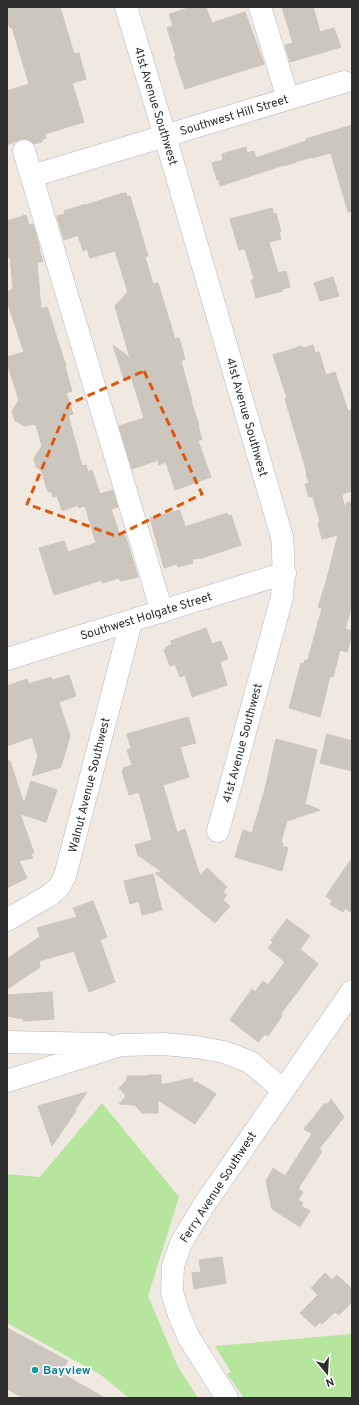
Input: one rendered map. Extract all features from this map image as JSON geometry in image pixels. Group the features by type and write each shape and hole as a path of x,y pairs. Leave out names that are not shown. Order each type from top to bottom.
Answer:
{"street":[{"name":"41st Avenue Southwest","path":"126,7 282,537 285,573 282,597 218,831"},
{"path":"260,7 288,99"},
{"name":"Southwest Hill Street","path":"32,176 344,82"},
{"path":"24,152 162,612"},
{"name":"Southwest Holgate Street","path":"7,659 131,622 285,573"},
{"name":"Walnut Avenue Southwest","path":"7,920 50,895 58,887 65,876 131,622"},
{"name":"Ferry Avenue Southwest","path":"227,1398 189,1338 178,1314 172,1292 173,1266 181,1244 204,1204 352,991"},
{"path":"7,1042 121,1045 164,1044 224,1052 250,1062 283,1090"},
{"path":"7,1080 121,1045"}],"highlighted area":[{"path":"144,371 202,494 116,536 27,504 69,404"}],"green space":[{"path":"102,1103 179,1197 148,1296 178,1367 198,1398 129,1398 101,1375 7,1323 7,1174 40,1177"},
{"path":"351,1334 352,1398 244,1398 227,1374 231,1372 215,1346"}],"building":[{"path":"7,7 60,7 74,54 79,53 86,79 72,83 84,122 45,134 46,138 42,140 42,142 34,144 27,139 21,139 7,145 7,91 29,84 12,27 10,28 7,20"},
{"path":"192,7 206,7 212,23 245,12 264,64 185,89 174,56 176,56 167,28 173,26 169,14"},
{"path":"282,7 313,7 320,32 334,28 341,47 290,62 285,45 293,43"},
{"path":"352,125 352,211 348,212 331,153 284,165 220,186 219,180 217,180 212,163 223,160 222,154 246,147 247,153 254,151 256,158 306,141 306,139"},
{"path":"126,193 127,197 130,196 148,256 145,257 153,284 158,283 175,339 179,338 185,359 181,361 202,439 198,441 211,477 175,490 166,462 159,465 158,460 132,469 119,426 144,418 131,376 124,379 113,345 130,358 115,306 128,292 115,251 90,258 87,249 83,251 78,235 64,240 57,216 65,214 64,211"},
{"path":"272,208 273,214 276,213 281,232 279,232 281,239 269,242 278,273 286,271 290,287 282,289 282,291 256,298 251,280 254,279 245,249 239,250 230,219"},
{"path":"26,215 29,225 33,224 43,261 37,263 41,309 47,307 66,366 65,367 72,391 66,393 73,414 68,415 82,466 86,465 88,472 92,470 100,494 113,490 118,507 111,509 120,536 125,535 138,577 120,581 119,578 102,583 102,580 54,595 39,548 64,541 68,552 96,543 85,506 79,508 78,505 62,511 57,496 53,497 51,491 48,492 41,470 36,467 34,458 42,446 36,425 25,426 15,421 12,411 19,400 7,363 7,357 24,352 7,301 7,292 13,289 10,257 7,258 7,221"},
{"path":"333,277 339,296 320,301 314,283"},
{"path":"313,345 315,353 319,352 326,375 335,372 348,411 352,410 352,491 343,494 342,496 345,508 347,502 352,503 352,605 345,629 352,631 352,634 347,652 340,650 333,677 330,676 320,717 289,708 301,663 304,664 305,660 308,660 322,608 318,607 338,535 322,539 318,523 320,522 313,497 309,497 305,484 309,483 307,473 285,399 287,398 273,355 302,346 303,348"},
{"path":"180,510 185,527 227,513 228,516 231,515 241,545 202,558 192,559 193,563 178,567 177,564 164,568 150,518"},
{"path":"206,628 212,644 221,641 228,659 220,662 227,685 192,697 185,675 180,677 175,664 170,666 164,650 172,644 171,641"},
{"path":"69,675 76,696 59,702 70,736 61,767 32,776 38,756 32,737 7,746 7,686 27,679 29,684 51,677 53,680"},
{"path":"188,717 196,743 180,747 189,777 163,785 177,832 185,829 200,876 207,868 227,887 223,892 227,895 223,900 230,906 215,923 155,873 162,872 138,855 135,845 152,840 139,792 129,795 122,771 124,771 123,768 132,765 127,750 131,748 127,734"},
{"path":"327,734 352,741 352,771 320,763"},
{"path":"276,739 317,750 305,804 320,810 287,821 281,842 283,843 282,846 288,848 282,871 235,857 243,830 252,833 265,789"},
{"path":"7,761 10,761 24,804 31,781 57,790 46,822 20,814 34,853 31,854 33,858 19,861 27,878 7,888"},
{"path":"352,858 352,913 345,908 343,912 330,904 332,901 326,896"},
{"path":"153,874 162,910 142,915 139,901 130,904 124,881"},
{"path":"93,901 107,937 100,940 115,982 89,992 74,951 39,961 40,967 7,989 7,959 40,937 37,928 77,917 73,908"},
{"path":"287,919 310,936 300,949 318,964 280,1015 282,1016 268,1036 265,1034 258,1042 230,1020 252,989 255,992 263,981 268,985 285,962 268,948 273,942 271,940"},
{"path":"52,992 54,1019 23,1021 23,1019 7,1016 7,995"},
{"path":"161,1075 161,1085 192,1078 193,1083 197,1082 216,1094 195,1124 158,1100 158,1113 142,1113 135,1105 119,1104 126,1096 119,1088 127,1080 127,1076"},
{"path":"87,1092 75,1110 76,1111 52,1146 38,1106"},
{"path":"331,1099 344,1117 319,1149 322,1151 298,1189 303,1192 298,1200 303,1203 301,1206 310,1211 300,1227 272,1209 266,1181 273,1168 285,1176 312,1134 304,1129 325,1103 327,1105"},
{"path":"222,1257 226,1283 194,1289 192,1273 201,1272 199,1260"},
{"path":"325,1273 332,1280 337,1275 352,1289 352,1302 339,1315 335,1312 322,1324 320,1322 315,1327 300,1313 318,1295 311,1288"},
{"name":"Bayview","path":"7,1328 68,1361 61,1373 105,1398 24,1398 7,1389"}],"place":[{"name":"Bayview","path":"35,1370"}]}
